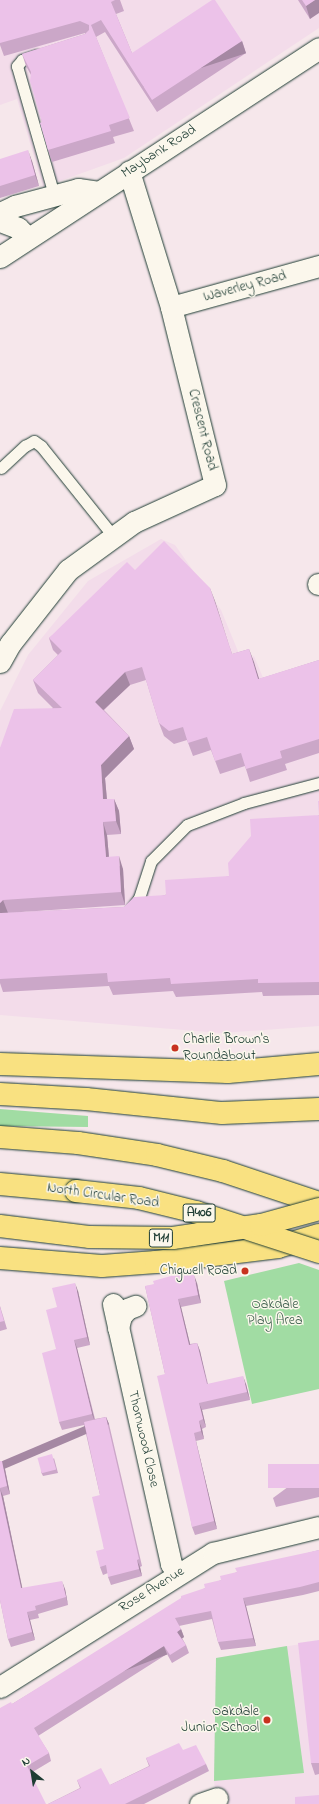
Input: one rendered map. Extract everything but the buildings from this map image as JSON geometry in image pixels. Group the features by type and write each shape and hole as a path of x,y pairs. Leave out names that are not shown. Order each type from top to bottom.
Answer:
{"highway":[{"path":"0,1064 228,1072 319,1064"},
{"path":"0,1094 86,1099 222,1113 319,1109"},
{"path":"0,1137 78,1143 157,1155 223,1171 319,1202"},
{"name":"North Circular Road","path":"0,1184 139,1198 196,1212 319,1252"},
{"name":"M11","path":"0,1226 90,1237 173,1238 261,1225 319,1209"},
{"path":"0,1258 102,1266 156,1262 278,1247 319,1235"}],"street":[{"name":"Maybank Road","path":"0,257 129,171 319,48"},
{"name":"Crescent Road","path":"0,662 10,644 68,570 134,522 215,485 171,307 129,171"},
{"path":"0,213 54,195 78,189 99,192"},
{"path":"0,221 11,223 28,238"},
{"name":"Waverley Road","path":"171,307 319,266"},
{"name":"Thornwood Close","path":"113,1304 171,1564 177,1573"},
{"path":"118,1328 121,1316 127,1309 135,1306"},
{"name":"Rose Avenue","path":"1,1686 177,1573 213,1553 319,1527"}],"lane":[{"path":"51,51 22,60 17,66 54,195"},
{"path":"1,468 25,446 34,442 41,446 113,536"},
{"path":"121,913 128,913 139,898 152,861 187,825 244,803 319,783"}],"shaded area":[{"path":"0,0 319,0 319,28 124,158 43,187 17,99 0,105"},
{"path":"161,539 175,545 221,610 242,661 254,656 266,685 319,670 319,1026 221,1033 0,1015 0,711 28,655 88,581"},
{"name":"Oakdale Junior School","path":"319,1641 319,1804 217,1804 214,1781 216,1658"}],"green space":[{"path":"0,1109 88,1116 88,1127 0,1126"},
{"name":"Oakdale Play Area","path":"299,1263 319,1270 319,1389 252,1404 224,1281"},
{"name":"Oakdale Junior School","path":"287,1646 304,1773 214,1781 216,1658"}],"place":[{"name":"Charlie Brown's Roundabout","path":"175,1048"},
{"name":"Chigwell Road","path":"245,1271"},
{"name":"Oakdale Junior School","path":"267,1720"}]}
